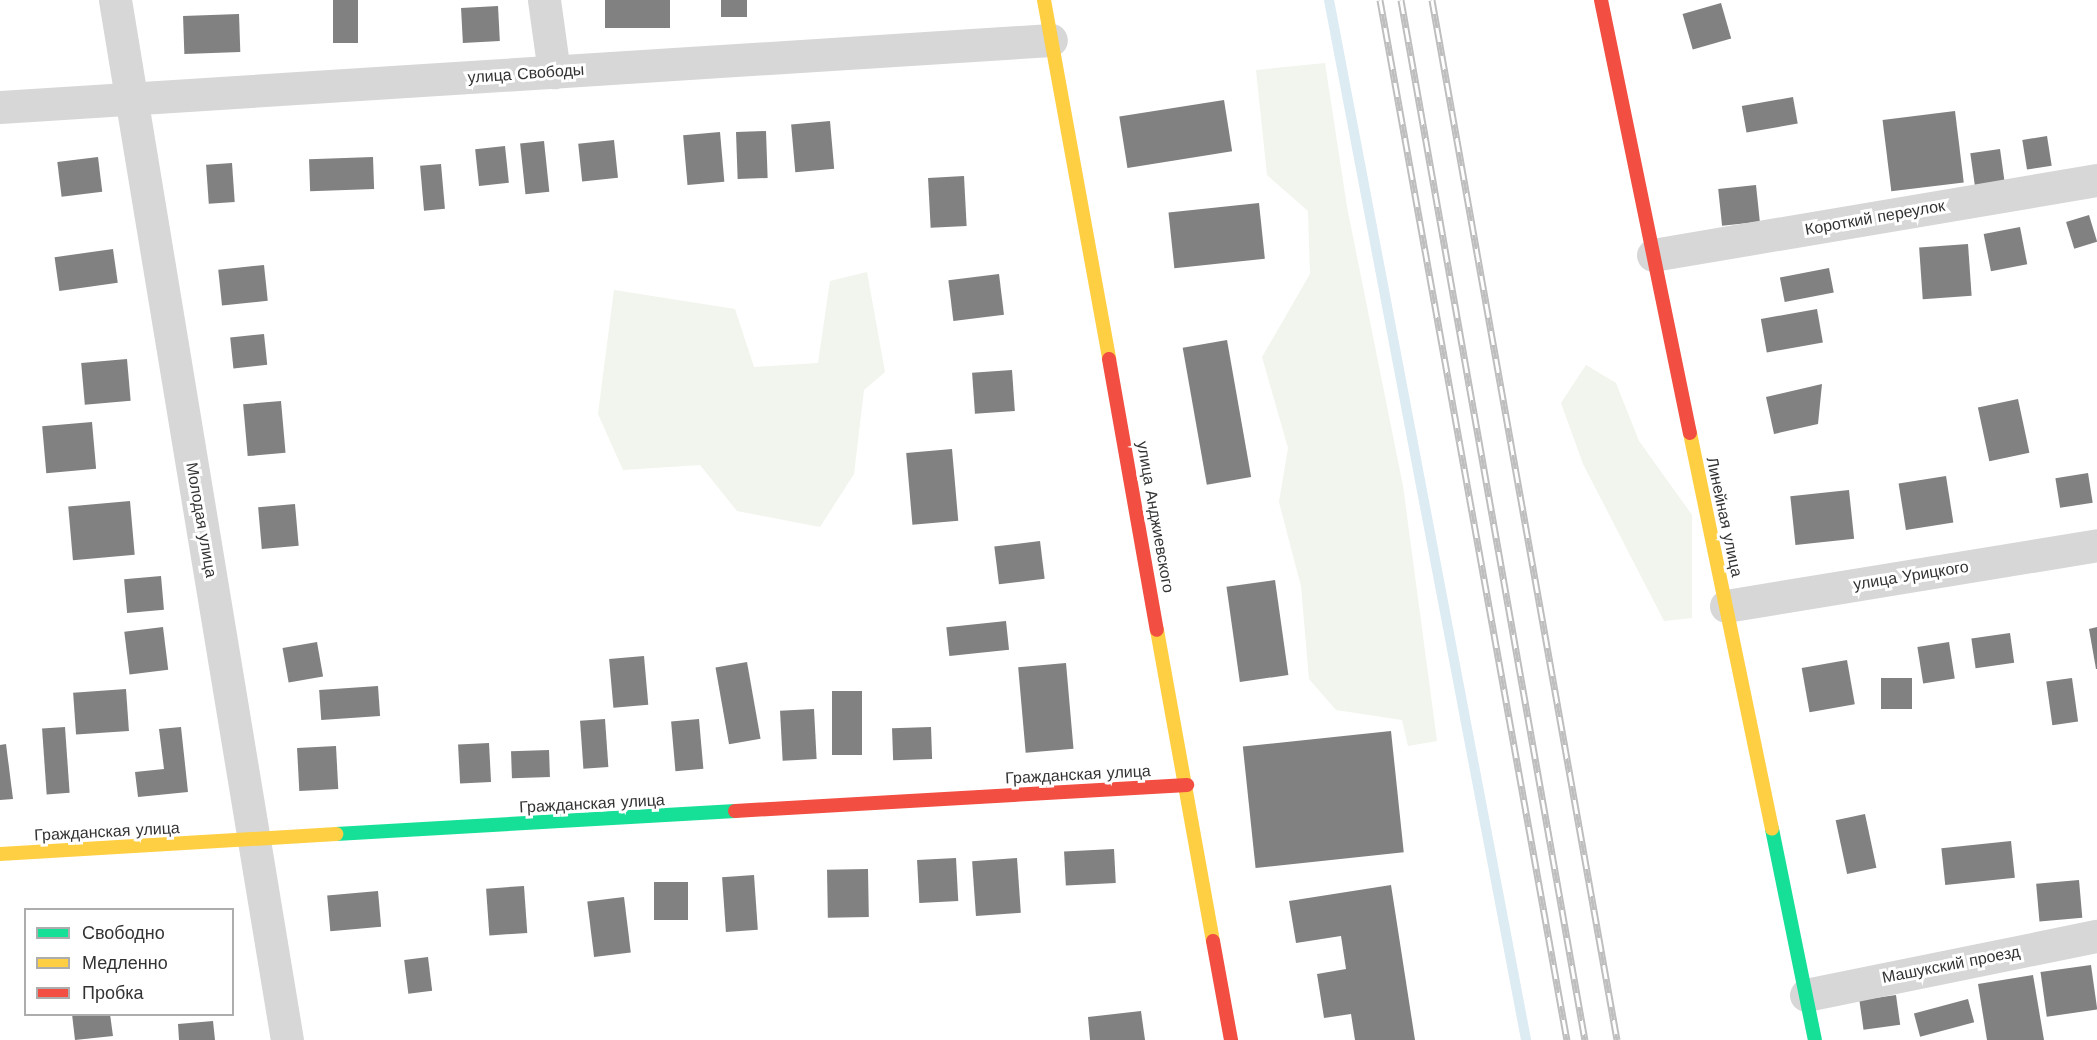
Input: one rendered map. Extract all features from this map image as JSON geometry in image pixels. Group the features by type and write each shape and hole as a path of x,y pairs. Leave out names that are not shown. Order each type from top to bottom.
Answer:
{"street":[{"name":"Молодая улица","path":"115,0 256,841 287,1040"},
{"path":"544,0 554,72"},
{"name":"улица Анджиевского","path":"1044,0 1187,785 1230,1040"},
{"name":"Линейная улица","path":"1601,0 1815,1040"},
{"name":"улица Свободы","path":"0,107 1051,40"},
{"name":"Короткий переулок","path":"1653,255 2097,180"},
{"name":"улица Урицкого","path":"1726,606 2097,545"},
{"name":"Гражданская улица","path":"0,854 256,841 1187,785"},
{"name":"Машукский проезд","path":"1806,994 2097,936"}],"shaded area":[{"path":"1325,63 1347,207 1403,486 1437,741 1408,746 1402,720 1336,710 1309,679 1301,586 1279,502 1288,448 1262,357 1310,274 1308,211 1267,175 1256,70"},
{"path":"867,272 885,372 864,390 854,474 820,527 737,511 700,465 623,470 598,414 614,290 735,309 754,367 818,363 830,281"},
{"path":"1586,365 1616,383 1639,441 1692,515 1692,618 1664,621 1583,464 1561,403"}],"building":[{"path":"333,0 358,0 358,43 333,43"},
{"path":"605,0 670,0 670,28 605,28"},
{"path":"721,0 747,0 747,17 721,17"},
{"path":"1721,3 1731,39 1693,50 1683,14"},
{"path":"498,6 500,41 463,43 461,8"},
{"path":"239,14 240,52 184,54 183,16"},
{"path":"1793,97 1798,124 1746,133 1742,106"},
{"path":"1224,100 1232,151 1127,168 1119,117"},
{"path":"1955,111 1964,182 1891,191 1883,120"},
{"path":"830,121 834,169 795,172 791,124"},
{"path":"766,131 768,178 738,179 736,132"},
{"path":"720,132 724,182 687,185 683,135"},
{"path":"2047,136 2052,166 2027,170 2022,140"},
{"path":"614,140 618,178 582,182 578,144"},
{"path":"544,141 549,192 525,194 520,144"},
{"path":"505,146 509,183 479,186 475,149"},
{"path":"2000,149 2005,183 1975,187 1970,153"},
{"path":"98,157 102,192 62,197 57,162"},
{"path":"373,157 374,189 310,191 309,159"},
{"path":"232,163 235,202 209,204 206,165"},
{"path":"441,164 445,209 424,211 420,166"},
{"path":"964,176 967,226 931,228 928,178"},
{"path":"1756,185 1760,222 1722,226 1718,189"},
{"path":"1259,203 1265,259 1174,268 1168,213"},
{"path":"2089,215 2097,242 2074,249 2066,222"},
{"path":"2020,227 2027,264 1991,271 1984,234"},
{"path":"1968,244 1972,296 1923,299 1919,247"},
{"path":"113,249 118,283 59,291 55,257"},
{"path":"264,265 268,301 222,306 218,270"},
{"path":"1829,268 1834,293 1785,302 1780,278"},
{"path":"999,274 1004,315 953,321 948,280"},
{"path":"1817,309 1823,342 1767,352 1761,319"},
{"path":"264,334 267,365 233,368 230,338"},
{"path":"1227,340 1251,477 1207,485 1183,348"},
{"path":"127,359 131,401 85,405 81,363"},
{"path":"1012,370 1015,411 975,414 972,373"},
{"path":"1822,384 1818,424 1774,434 1766,397"},
{"path":"2018,399 2029,453 1989,461 1978,408"},
{"path":"281,401 286,453 248,456 243,404"},
{"path":"92,422 96,469 46,473 42,426"},
{"path":"952,449 958,521 912,525 906,453"},
{"path":"2088,473 2093,503 2060,508 2055,478"},
{"path":"1946,476 1953,522 1906,530 1899,484"},
{"path":"1849,490 1854,539 1795,545 1790,496"},
{"path":"130,501 135,555 73,560 68,506"},
{"path":"295,504 299,546 262,549 258,507"},
{"path":"1040,541 1045,579 999,584 994,547"},
{"path":"161,576 164,610 127,613 124,579"},
{"path":"1275,580 1288,675 1240,682 1226,587"},
{"path":"1006,621 1009,650 949,656 946,627"},
{"path":"163,627 168,670 130,674 124,632"},
{"path":"2097,627 2097,669 2096,669 2089,629"},
{"path":"2010,633 2014,663 1976,668 1971,638"},
{"path":"317,642 323,676 289,683 283,648"},
{"path":"1949,642 1955,679 1923,684 1917,647"},
{"path":"644,656 648,705 613,708 609,659"},
{"path":"1847,660 1855,704 1810,712 1802,668"},
{"path":"747,662 761,739 729,744 715,668"},
{"path":"1066,663 1073,749 1026,753 1018,667"},
{"path":"1881,678 1912,678 1912,709 1881,709"},
{"path":"2072,678 2078,722 2052,725 2046,682"},
{"path":"378,686 380,716 321,720 319,690"},
{"path":"126,689 129,731 76,735 73,693"},
{"path":"832,691 862,691 862,755 832,755"},
{"path":"814,709 817,759 783,761 780,711"},
{"path":"605,719 608,767 583,769 580,721"},
{"path":"699,719 703,769 675,771 671,721"},
{"path":"65,727 70,793 47,794 42,729"},
{"path":"181,727 188,792 138,797 135,772 164,769 159,729"},
{"path":"931,727 932,759 893,760 892,728"},
{"path":"1391,731 1404,852 1256,868 1243,747"},
{"path":"489,743 491,782 460,784 458,745"},
{"path":"6,744 13,799 0,800 0,745"},
{"path":"336,746 338,789 299,791 297,748"},
{"path":"549,750 550,777 512,778 511,751"},
{"path":"1865,814 1876,868 1847,874 1836,820"},
{"path":"2011,841 2015,878 1945,885 1941,848"},
{"path":"1114,849 1116,883 1066,886 1064,852"},
{"path":"956,858 958,901 919,903 917,860"},
{"path":"1017,858 1021,913 976,916 972,861"},
{"path":"868,869 869,917 828,918 827,870"},
{"path":"754,875 758,930 726,932 722,877"},
{"path":"2079,880 2082,918 2039,922 2036,884"},
{"path":"654,882 688,882 688,920 654,920"},
{"path":"1391,885 1415,1040 1355,1040 1351,1014 1324,1018 1317,974 1346,969 1341,936 1296,943 1289,901"},
{"path":"524,886 527,933 489,936 486,889"},
{"path":"378,891 381,927 330,931 327,895"},
{"path":"624,897 631,953 594,957 587,902"},
{"path":"428,957 432,991 408,994 404,960"},
{"path":"2091,965 2097,1010 2047,1017 2040,972"},
{"path":"2033,975 2044,1040 1987,1040 1978,984"},
{"path":"1896,995 1900,1025 1864,1030 1859,1000"},
{"path":"1968,999 1974,1022 1920,1037 1914,1013"},
{"path":"1141,1011 1145,1040 1090,1040 1088,1017"},
{"path":"72,1016 110,1016 113,1036 75,1040"},
{"path":"213,1021 215,1040 179,1040 178,1024"}],"waterway":[{"path":"1329,0 1526,1040"}],"railway":[{"path":"1380,0 1567,1040"},
{"path":"1401,0 1585,1040"},
{"path":"1432,0 1617,1040"}],"traffic: fast":[{"path":"336,834 735,811"},
{"path":"1772,829 1815,1040"}],"traffic: slow":[{"path":"1044,0 1109,359"},
{"path":"1690,433 1772,829"},
{"path":"1157,630 1213,941"},
{"path":"0,854 336,834"}],"traffic: jam":[{"path":"1601,0 1690,433"},
{"path":"1109,359 1157,630"},
{"path":"735,811 1187,785"},
{"path":"1213,941 1231,1040"}]}
